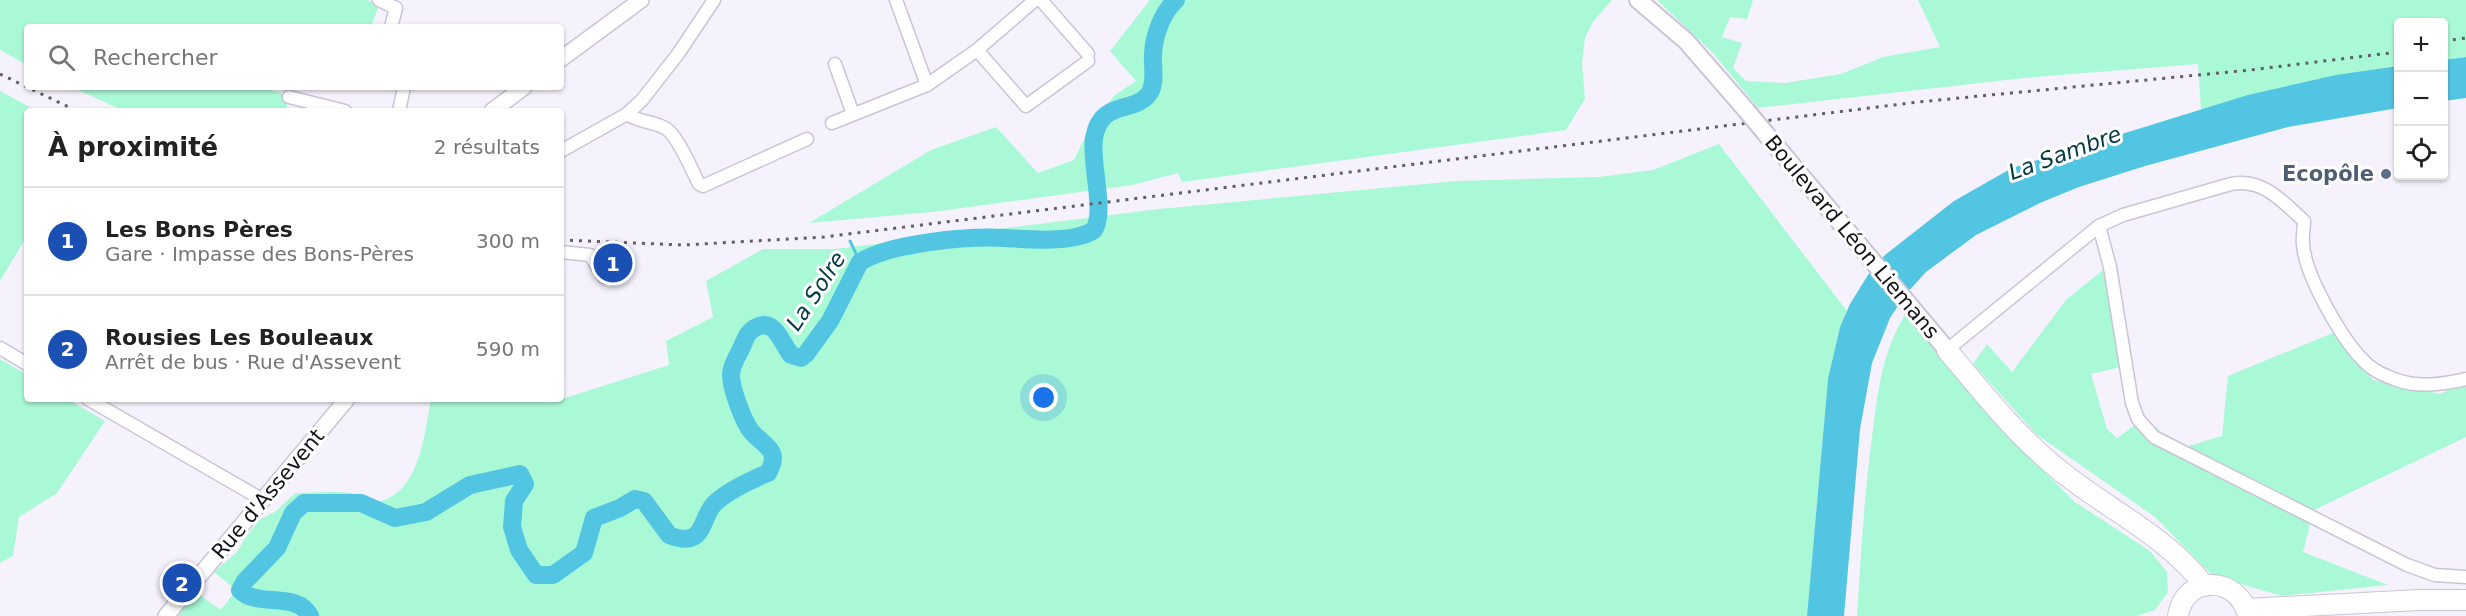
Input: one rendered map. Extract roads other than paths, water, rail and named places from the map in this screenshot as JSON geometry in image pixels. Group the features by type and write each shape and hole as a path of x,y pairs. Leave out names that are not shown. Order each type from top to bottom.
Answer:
{"highway":[{"name":"Boulevard Léon Liemans","path":"1947,350 2006,421 2066,475 2140,525 2187,563 2205,586"},
{"path":"2170,549 2187,596"},
{"path":"2178,616 2187,596 2205,586 2215,585 2235,592 2247,613 2419,600 2466,600"}],"main road":[{"name":"Boulevard Léon Liemans","path":"1638,0 1686,41 1947,350"}],"street":[{"path":"378,0 396,8 392,24"},
{"path":"564,57 641,0"},
{"path":"564,149 627,114 658,81 714,0"},
{"path":"896,0 927,85"},
{"path":"832,123 927,85 977,50 1035,0"},
{"path":"977,50 1026,106 1088,58 1041,0"},
{"path":"835,64 853,114"},
{"path":"400,108 403,90"},
{"path":"496,108 520,90"},
{"path":"289,97 333,108"},
{"path":"627,114 636,121 665,127 674,137 699,184 703,186 807,139"},
{"path":"1947,350 2098,226 2123,214 2230,184 2246,183 2262,186 2304,221 2302,245 2314,280 2341,334 2369,366 2399,381 2414,384 2466,379"},
{"path":"2098,226 2110,267 2132,403 2138,418 2154,438 2407,565 2436,574 2466,577"},
{"path":"564,252 590,255 604,277"},
{"path":"0,348 24,362"},
{"path":"93,402 263,500"},
{"name":"Rue d'Assevent","path":"166,616 345,402"}],"water":[{"path":"2466,57 2466,98 2448,100 2448,59"},
{"name":"La Sambre","path":"2394,67 2394,109 2288,127 2145,166 2079,187 2040,203 1976,235 1926,272 1906,294 1890,318 1872,363 1860,429 1844,616 1807,616 1828,379 1840,327 1850,304 1868,275 1885,255 1954,201 2012,168 2248,95 2336,75"}],"waterway":[{"name":"La Solre","path":"310,616 304,608 296,604 256,598 240,590 245,581 277,548 293,513 304,503 361,503 395,518 426,512 470,485 520,474 525,484 514,501 512,527 519,550 536,575 553,575 584,553 594,518 620,508 635,499 644,501 669,535 681,539 696,535 715,503 747,482 768,473 772,465 772,453 744,420 733,388 731,372 733,365 750,332 760,326 771,327 791,355 801,358 830,321 860,262 874,255 930,242 988,238 1063,239 1094,230 1097,222 1098,199 1093,148 1098,126 1110,112 1141,101 1151,91 1157,32 1167,11 1176,0"},
{"path":"850,241 860,262"}],"railway":[{"path":"2448,40 2466,38"},
{"path":"564,240 684,245 824,237 1918,102 2250,70 2394,52"},
{"path":"0,74 24,86"},
{"path":"33,90 71,108"}],"place":[{"name":"Ecopôle","path":"2386,174"},
{"name":"Les Bons Pères","path":"613,263"},
{"name":"Rousies Les Bouleaux","path":"182,583"}]}
